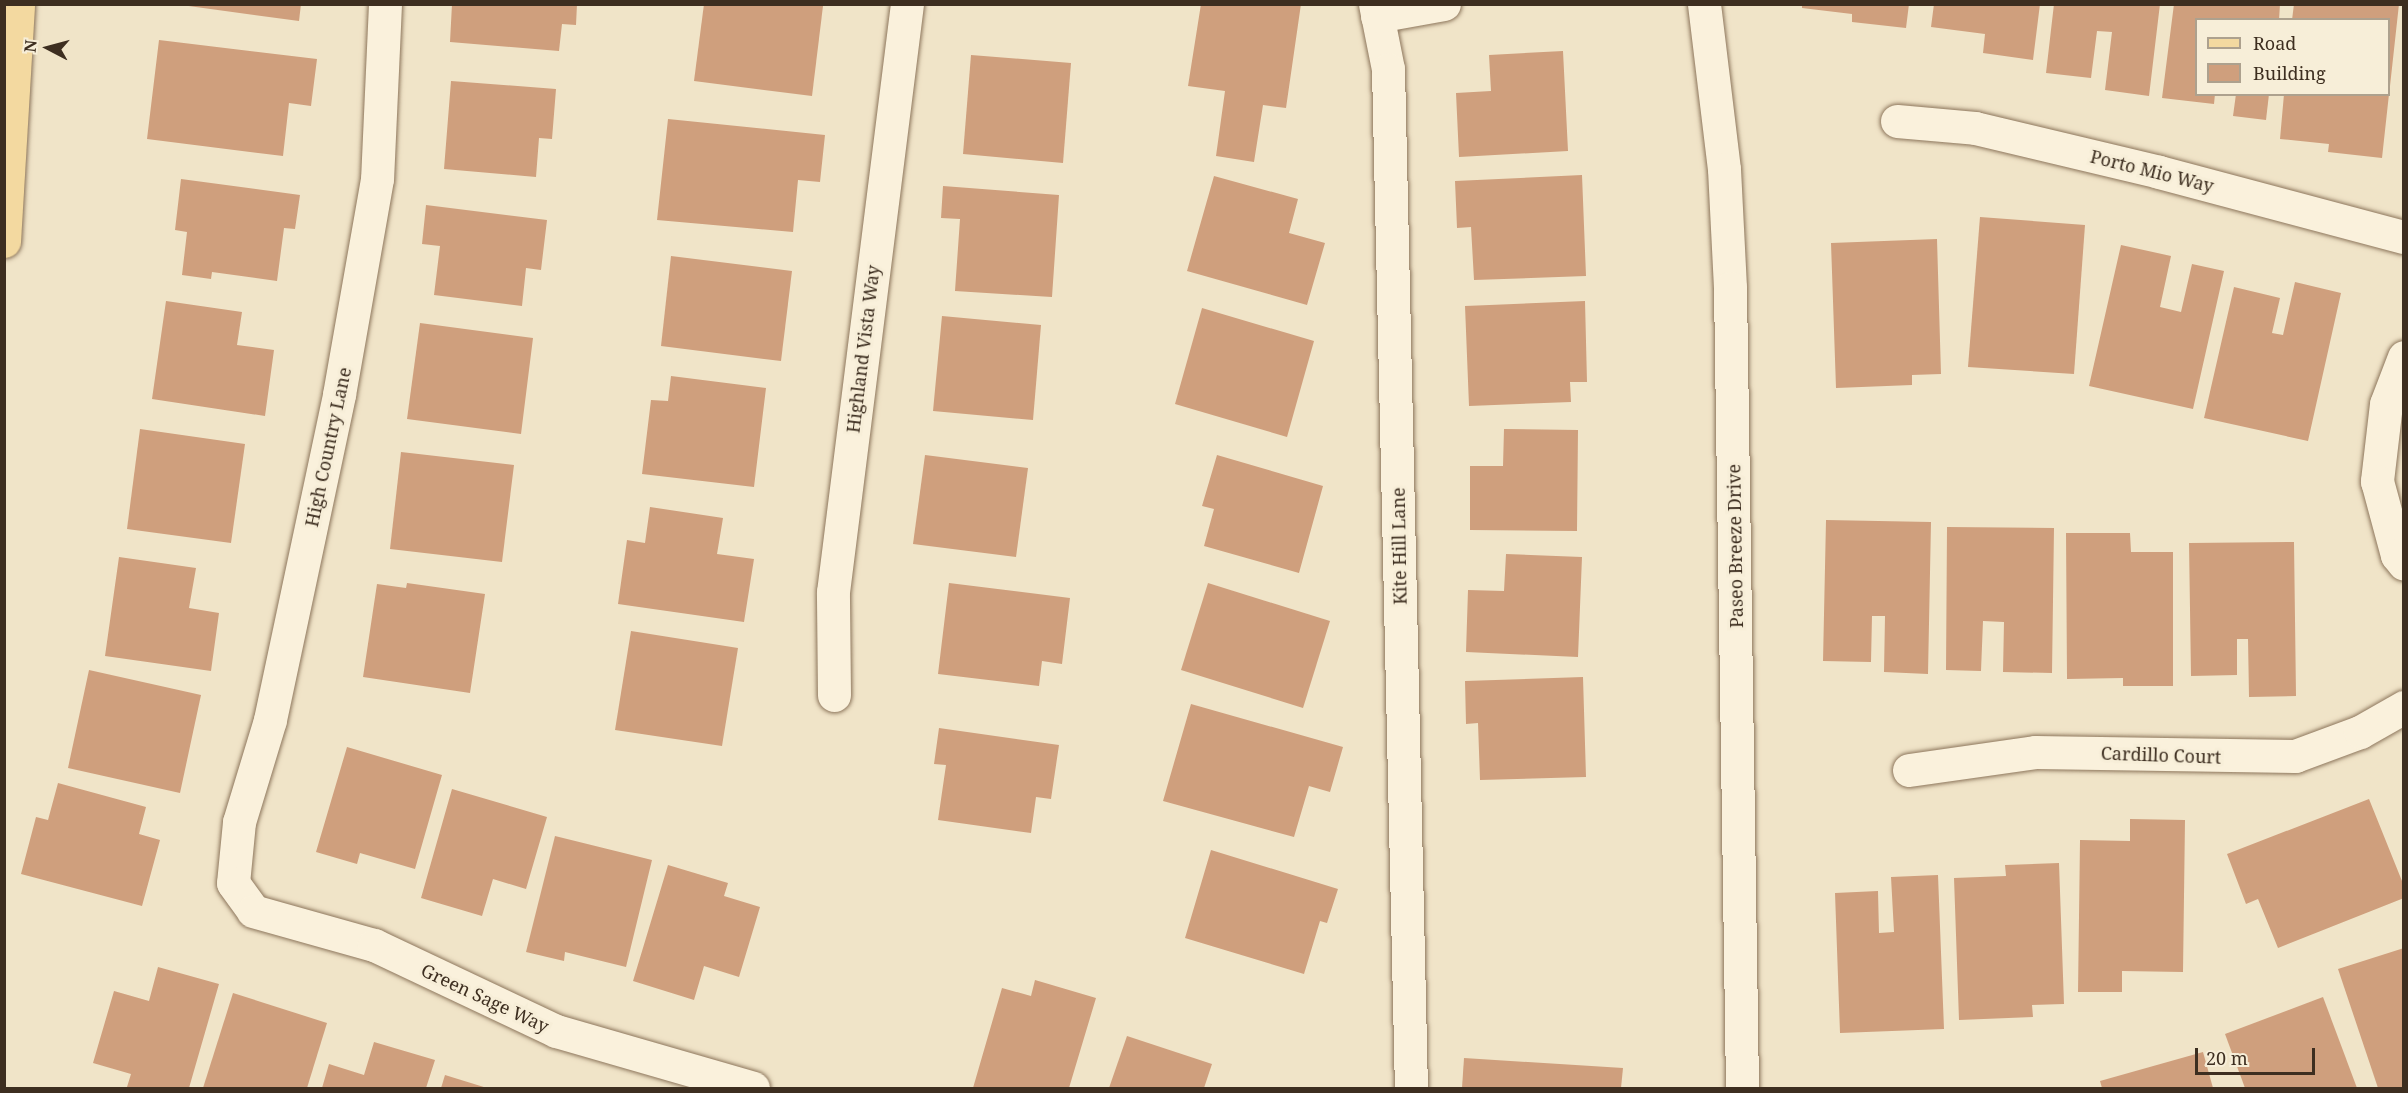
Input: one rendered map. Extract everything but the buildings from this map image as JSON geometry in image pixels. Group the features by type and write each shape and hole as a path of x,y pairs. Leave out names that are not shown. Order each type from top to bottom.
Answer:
{"main road":[{"path":"4,241 18,4"}],"street":[{"name":"High Country Lane","path":"233,883 239,822 270,720 339,395 377,179 385,4"},
{"name":"Highland Vista Way","path":"834,695 833,592 907,4"},
{"path":"1376,10 1444,4"},
{"name":"Paseo Breeze Drive","path":"1704,4 1724,169 1730,288 1742,1089"},
{"name":"Kite Hill Lane","path":"1376,10 1388,69 1411,1089"},
{"name":"Porto Mio Way","path":"1897,121 1975,128 2159,172 2403,237"},
{"path":"2403,357 2386,404 2377,482 2397,555 2403,564"},
{"name":"Cardillo Court","path":"1909,770 2035,752 2295,756 2360,732 2403,707"},
{"name":"Green Sage Way","path":"233,883 253,911 374,945 556,1031 753,1089"}]}
